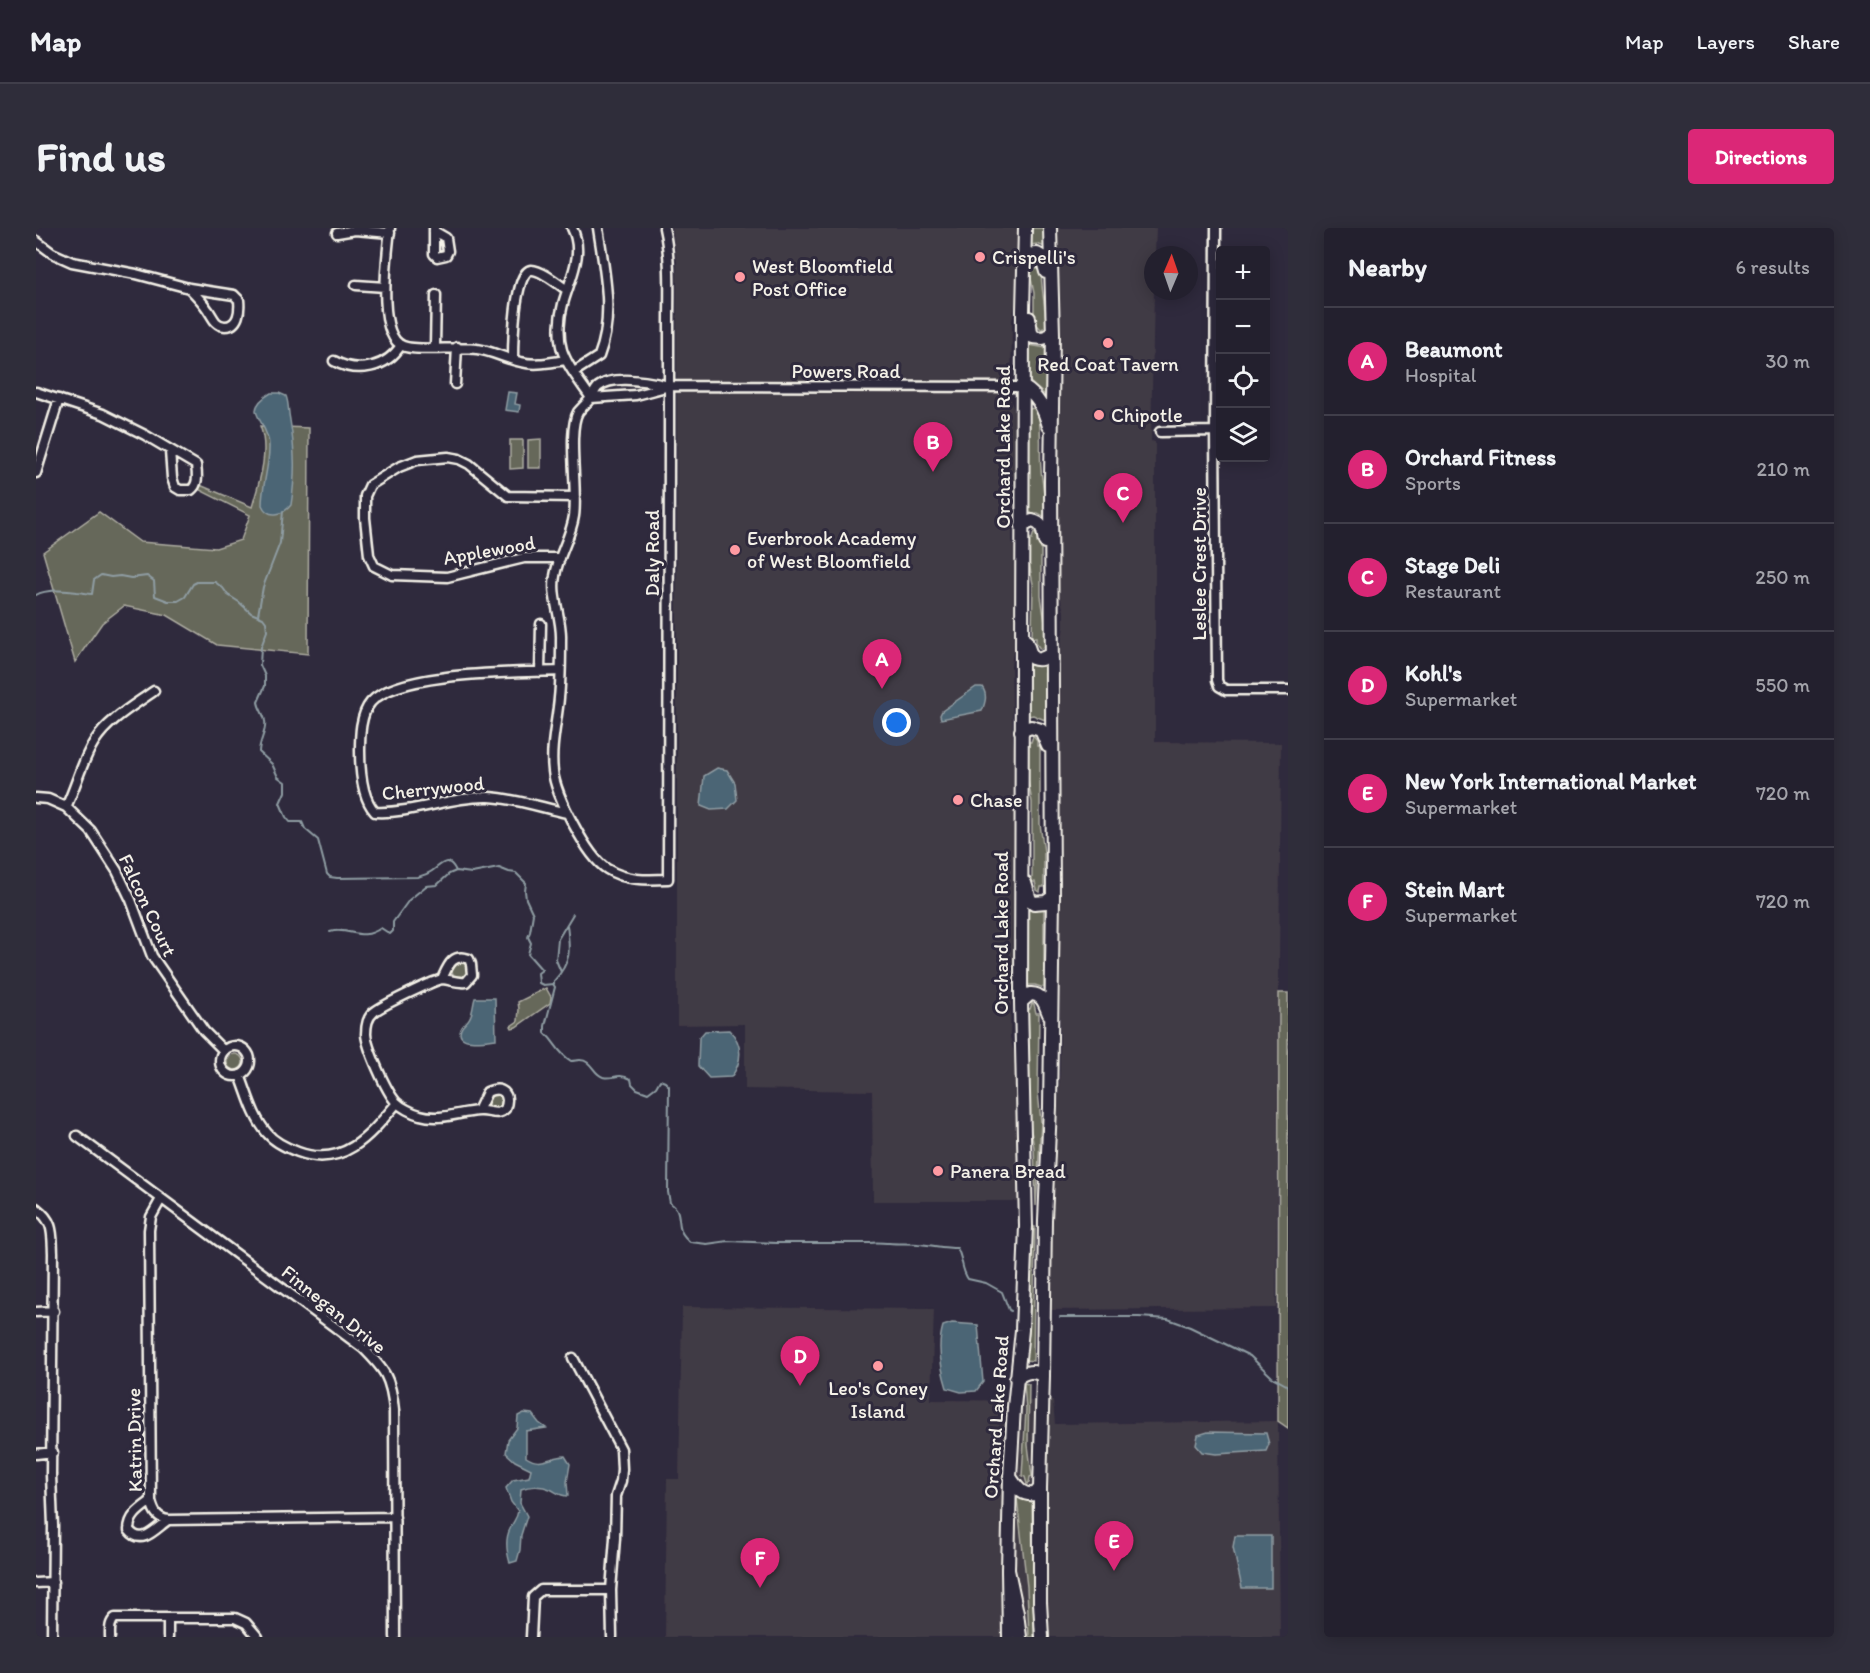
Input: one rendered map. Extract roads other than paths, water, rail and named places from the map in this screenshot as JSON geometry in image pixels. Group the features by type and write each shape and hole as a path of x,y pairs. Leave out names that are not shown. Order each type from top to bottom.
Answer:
{"main road":[{"name":"Orchard Lake Road","path":"1009,1637 1010,1477 1022,1330 1026,1226 1021,1002 1025,228"},
{"path":"1042,1637 1040,1488 1053,897 1051,433 1053,334 1050,228"},
{"path":"1024,255 1037,254 1042,257 1051,291"},
{"path":"1024,275 1030,332 1037,338 1053,334"},
{"path":"1023,387 1039,401 1051,433"},
{"path":"1022,526 1036,521 1042,527 1051,563"},
{"path":"1022,622 1032,658 1043,659 1051,654"},
{"path":"1021,731 1031,727 1041,730 1051,756"},
{"path":"1021,858 1030,900 1040,904 1053,897"},
{"path":"1021,1002 1030,994 1038,994 1050,1018"},
{"path":"1024,1171 1034,1212 1038,1218 1045,1220"},
{"path":"1017,1378 1027,1372 1039,1373 1043,1376"},
{"path":"1010,1477 1020,1491 1027,1495 1035,1494 1040,1488"},
{"path":"1008,1570 1020,1637"}],"street":[{"path":"572,228 577,239 577,259 562,306 559,330 566,360 591,398"},
{"path":"574,372 599,356 605,333 606,293 598,228"},
{"name":"Daly Road","path":"567,813 604,868 633,879 668,879 669,386 668,263 664,228"},
{"name":"Leslee Crest Drive","path":"1216,228 1217,680 1219,686 1227,690 1288,690"},
{"path":"337,233 355,230 390,230 385,287 390,334 401,345 413,348 457,347 490,351 521,362 540,364 566,360"},
{"path":"38,246 72,262 136,274 189,288 234,295 239,300 238,317 233,324 225,326 216,322 201,300 189,288"},
{"path":"513,359 516,309 520,285 526,272 535,271 567,291"},
{"path":"356,285 385,287"},
{"path":"435,347 436,295"},
{"path":"334,362 345,367 373,367 387,362 401,345"},
{"path":"455,384 457,347"},
{"path":"616,381 618,396"},
{"path":"567,813 558,793 553,771 561,636 555,597 555,578 560,558 572,529 575,497 573,441 577,414 597,387 609,382 643,381 669,386"},
{"path":"591,398 636,395 669,386"},
{"name":"Powers Road","path":"669,386 1023,387"},
{"path":"36,392 104,414 148,437 170,452 188,459 196,465 197,483 191,490 175,488 170,452"},
{"path":"36,473 59,399"},
{"path":"1160,432 1215,431"},
{"name":"Applewood","path":"560,558 524,558 447,577 392,575 375,566 369,555 365,529 365,496 370,485 399,467 417,460 448,457 470,464 508,496 575,497"},
{"path":"540,672 541,624"},
{"name":"Cherrywood","path":"560,671 441,678 399,686 384,692 371,703 364,716 360,733 360,753 367,804 375,812 386,813 449,801 490,797 567,813"},
{"path":"36,798 48,799 66,807 94,741 109,724 154,691"},
{"name":"Falcon Court","path":"66,807 91,831 117,872 131,900 152,956 161,970 204,1031 224,1051"},
{"path":"442,979 374,1011 369,1018 366,1036 390,1094 397,1103 428,1116 441,1117 478,1111"},
{"path":"228,1048 242,1048 249,1055 248,1069 240,1075 231,1075 223,1069 220,1060 228,1048"},
{"path":"240,1075 253,1110 268,1135 286,1148 306,1155 332,1156 347,1150 370,1135 397,1103"},
{"name":"Finnegan Drive","path":"77,1136 363,1348 376,1360 388,1377 394,1410 395,1637"},
{"name":"Katrin Drive","path":"160,1199 151,1217 149,1230 151,1501 154,1512 168,1520"},
{"path":"36,1208 46,1216 52,1228 54,1311 51,1475 52,1637"},
{"path":"36,1312 54,1311"},
{"path":"573,1358 621,1449 621,1481 615,1496 611,1590 612,1637"},
{"path":"36,1454 53,1452"},
{"path":"151,1501 131,1519 129,1530 138,1538 144,1538 168,1520 395,1517"},
{"path":"36,1583 53,1582"},
{"path":"531,1637 533,1597 541,1590 611,1590"},
{"path":"110,1637 111,1621 115,1618 236,1618 246,1623 258,1637"},
{"path":"168,1618 168,1637"}],"water":[{"path":"508,392 517,393 515,404 520,405 519,412 505,410"},
{"path":"271,393 286,396 288,402 294,462 291,505 276,514 268,512 262,505 269,445 256,410 259,402"},
{"path":"976,687 982,687 985,693 982,711 941,719 942,711"},
{"path":"717,768 727,770 735,783 737,800 728,809 711,810 701,806 704,776"},
{"path":"475,998 495,998 496,1039 473,1041 462,1038 460,1034 462,1027 471,1015"},
{"path":"729,1030 737,1041 740,1053 735,1072 731,1077 709,1078 698,1066 699,1038 705,1031"},
{"path":"952,1323 978,1325 983,1382 976,1391 961,1392 947,1388 940,1341 943,1326"},
{"path":"524,1413 532,1414 546,1428 526,1431 526,1457 541,1461 565,1456 570,1464 567,1482 568,1496 543,1487 521,1489 520,1503 527,1516 517,1561 510,1563 507,1537 518,1511 511,1502 506,1488 513,1480 529,1477 531,1469 515,1461 506,1453 508,1440 517,1428 518,1416"},
{"path":"1208,1432 1266,1433 1269,1444 1266,1451 1216,1454 1202,1452 1196,1445 1198,1435"},
{"path":"1235,1536 1271,1536 1271,1588 1242,1588 1233,1547"}],"waterway":[{"path":"258,615 263,587 280,543 283,511"},
{"path":"36,595 56,590 92,594 94,580 101,575 131,578 147,576 154,581 155,596 168,601 178,601 185,597 193,584 215,582 228,595 266,622 267,631 261,647 260,665 265,676 265,686 258,702 265,725 259,752 272,764 278,777 285,782 285,792 280,803 286,817 290,822 302,822 305,829 318,840 327,874 337,878 418,877 429,873 445,862 450,863 456,871"},
{"path":"330,932 367,934 381,928 390,934 393,931 393,922 409,900 426,886 437,885 449,874 456,871 472,873 499,868 516,873 526,883 526,899 533,914 528,937 531,943 528,954 542,970 538,973 539,983 553,984 555,987 545,1033 559,1051 571,1061 587,1062 603,1077 626,1077 631,1079 637,1089 648,1093 656,1087 660,1080 669,1086 668,1192 670,1203 678,1212 682,1232 690,1242 707,1244 728,1241 877,1243 957,1248 968,1279 986,1283 1002,1292 1011,1311"},
{"path":"561,972 556,960 558,939 573,914"},
{"path":"554,984 567,961 569,941 567,925"},
{"path":"1060,1317 1168,1319 1250,1356 1272,1377 1288,1386"}],"place":[{"name":"Crispelli's","path":"980,257"},
{"name":"West Bloomfield Post Office","path":"740,277"},
{"name":"Red Coat Tavern","path":"1108,343"},
{"name":"Chipotle","path":"1099,415"},
{"name":"Orchard Fitness","path":"933,472"},
{"name":"Stage Deli","path":"1123,523"},
{"name":"Everbrook Academy of West Bloomfield","path":"735,550"},
{"name":"Beaumont","path":"882,689"},
{"name":"Chase","path":"958,800"},
{"name":"Panera Bread","path":"938,1171"},
{"name":"Leo's Coney Island","path":"878,1366"},
{"name":"Kohl's","path":"800,1386"},
{"name":"New York International Market","path":"1114,1571"},
{"name":"Stein Mart","path":"760,1588"}]}
